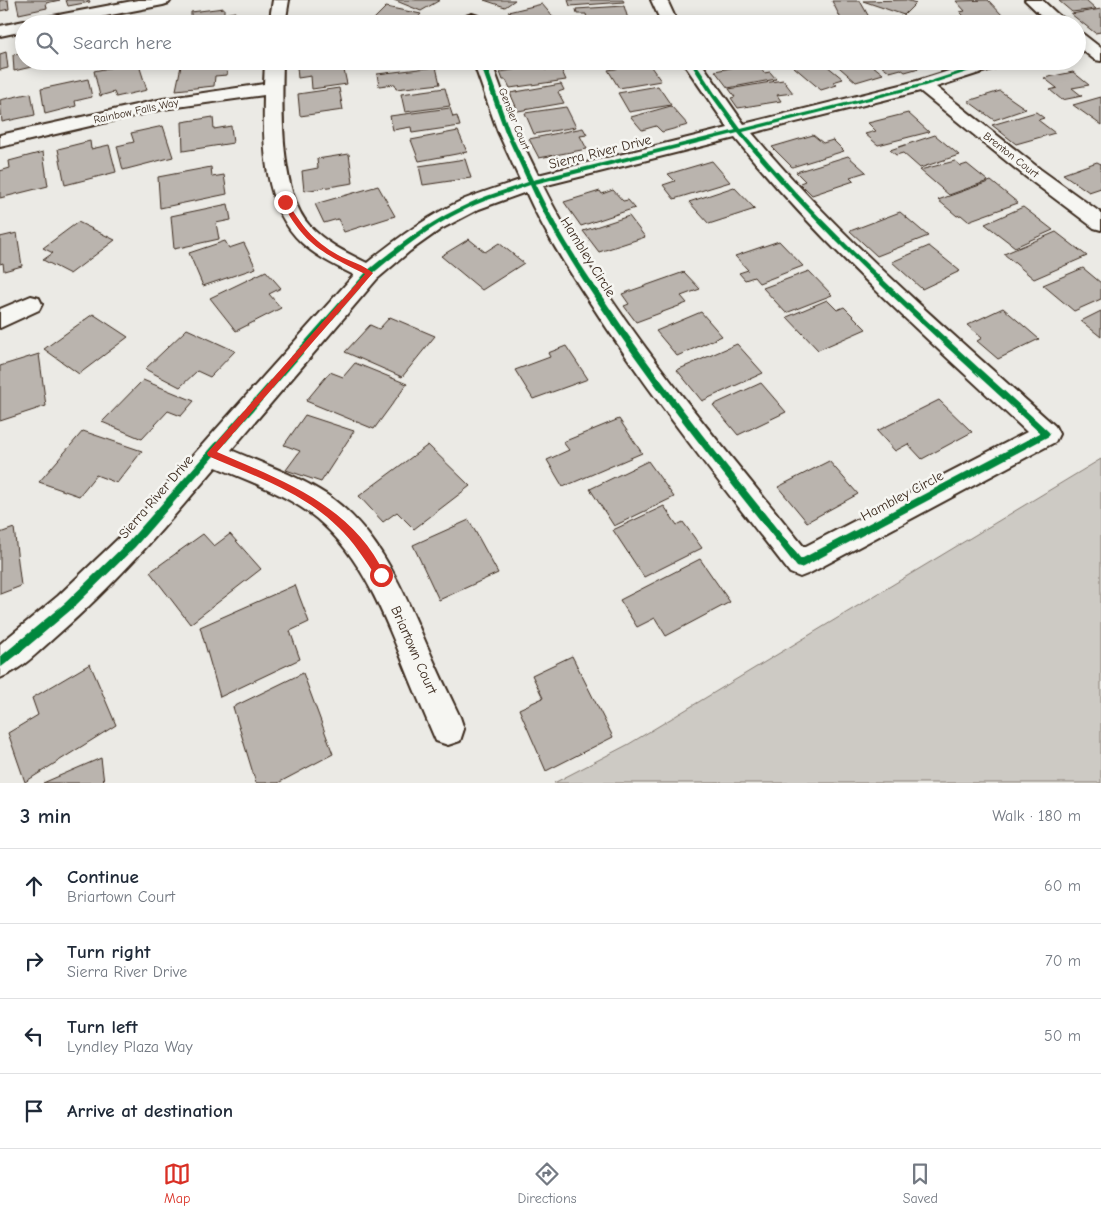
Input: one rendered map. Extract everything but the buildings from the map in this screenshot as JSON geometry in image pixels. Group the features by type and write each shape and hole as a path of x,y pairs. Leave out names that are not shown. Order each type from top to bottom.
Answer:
{"street":[{"path":"84,15 163,0"},
{"path":"278,15 281,0"},
{"path":"660,0 666,15"},
{"path":"1033,0 1050,15"},
{"path":"0,31 15,28"},
{"path":"1086,47 1101,56"},
{"path":"274,70 274,130 281,190 292,216 295,222 312,240 335,256 369,273"},
{"name":"Gensler Court","path":"485,70 508,137 530,183"},
{"path":"697,70 739,131"},
{"name":"Sierra River Drive","path":"0,663 43,630 94,584 132,544 369,273 402,246 434,224 472,204 530,183 923,85 970,70"},
{"name":"Brenton Court","path":"923,85 1033,173 1101,223"},
{"name":"Rainbow Falls Way","path":"0,141 163,104 273,88"},
{"name":"Hambley Circle","path":"530,183 568,250 612,318 800,564 1046,434 855,257 804,206 739,131"},
{"path":"0,319 31,304"},
{"name":"Briartown Court","path":"211,453 285,486 316,504 341,523 357,541 381,575 448,729"}],"shaded area":[{"path":"1101,459 1101,783 554,783 629,744"}],"cycle path":[{"path":"485,70 507,132 539,199 576,264 617,326 662,387 800,564 1046,434 822,224 765,162 739,130 697,70"},
{"path":"0,663 69,606 132,544 369,273 402,246 434,224 472,204 530,183 923,85 970,70"}],"route":[{"path":"285,202 295,222 312,240 335,256 369,273 211,453 285,486 316,504 341,523 381,575"}]}
